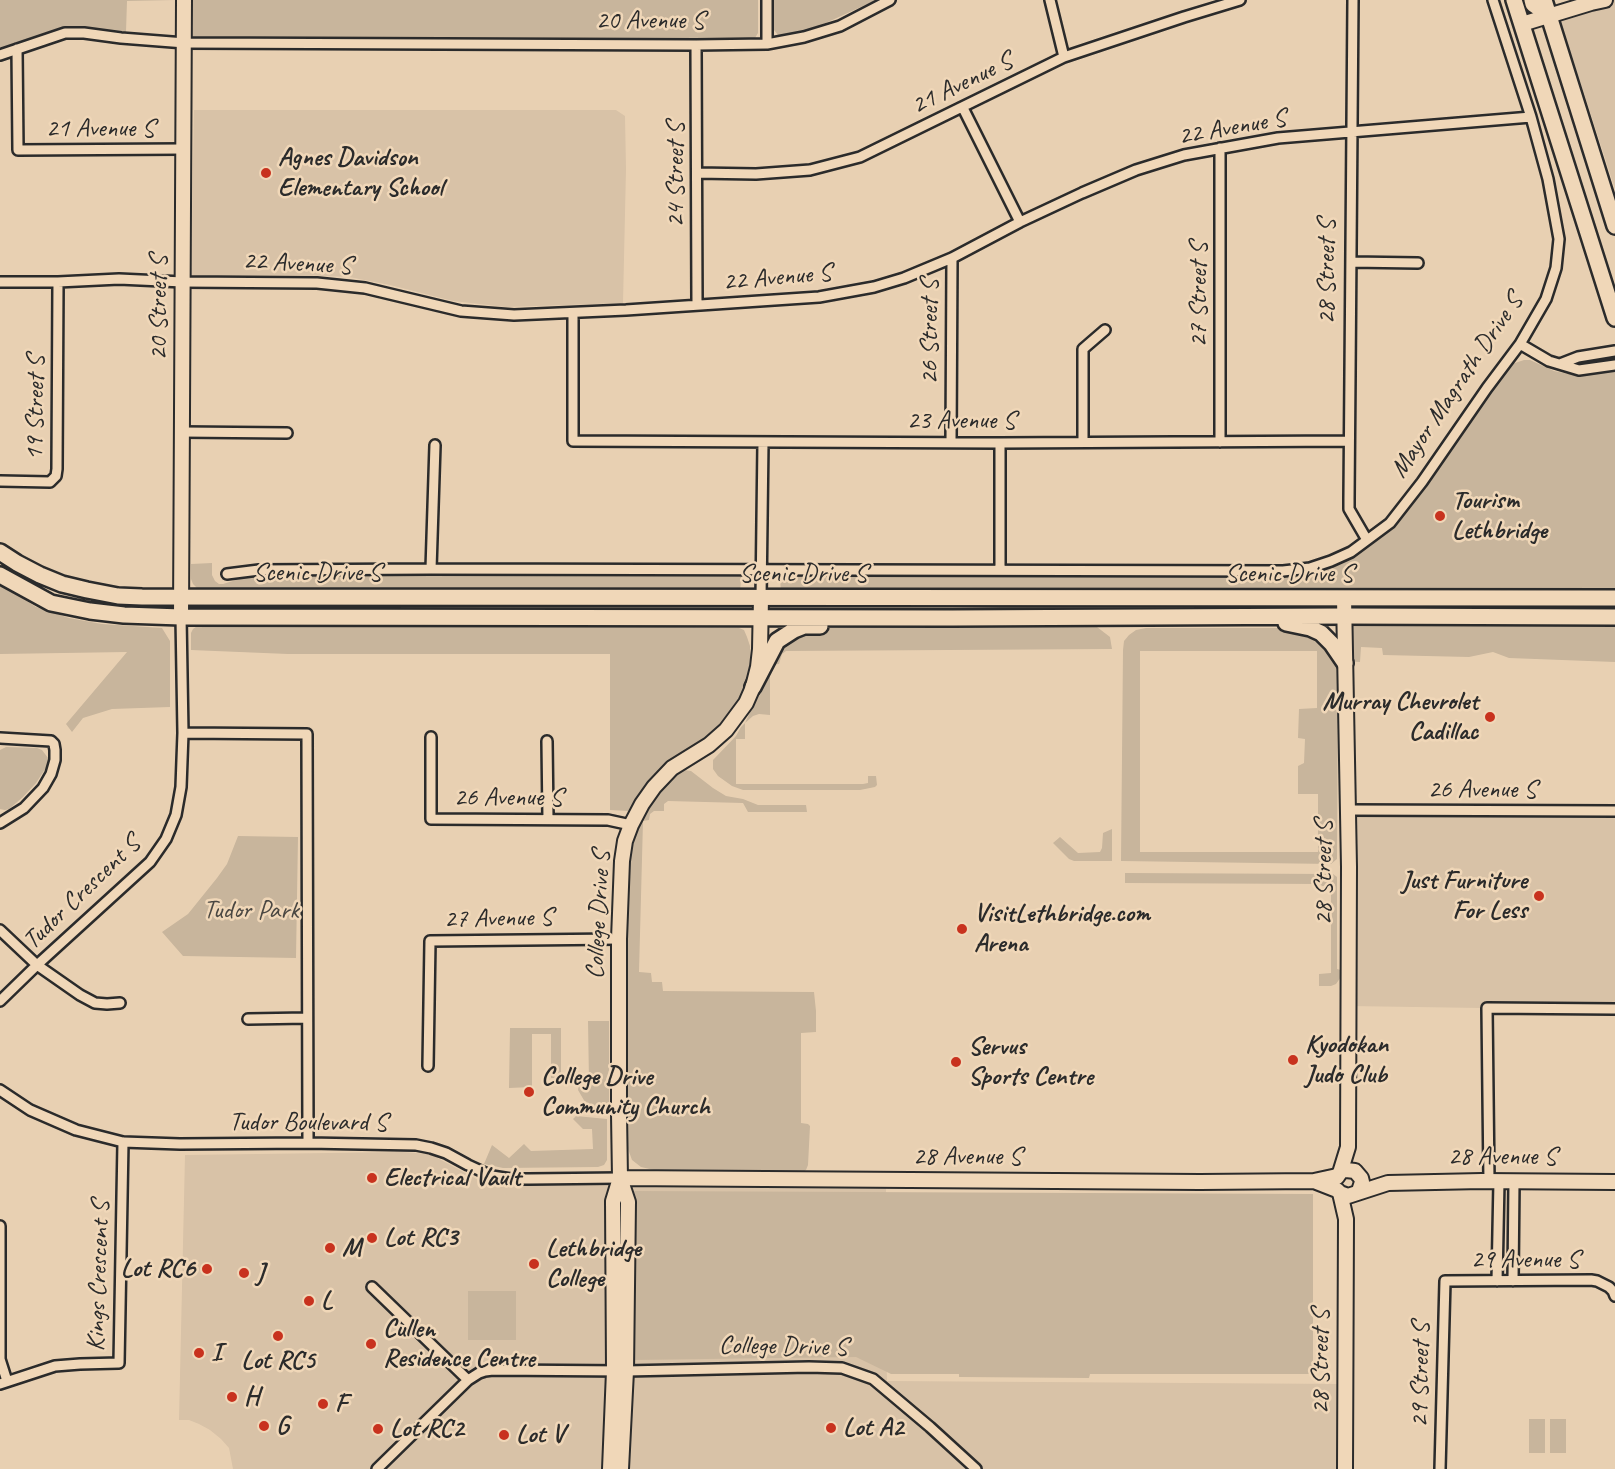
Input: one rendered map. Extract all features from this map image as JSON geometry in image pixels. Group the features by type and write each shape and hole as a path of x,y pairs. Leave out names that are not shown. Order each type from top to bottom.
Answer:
{"main road":[{"path":"1540,1 1550,16 1615,226"},
{"path":"1518,11 1615,318"},
{"name":"Scenic Drive S","path":"0,552 40,575 62,584 118,596 181,598 1615,597"},
{"name":"Scenic Drive S","path":"0,575 51,603 124,615 952,618 1615,617"},
{"path":"1260,616 1316,630 1332,644 1345,663"},
{"path":"1544,617 1615,624"},
{"path":"753,687 777,642 804,626 952,618"}],"street":[{"name":"20 Street S","path":"181,616 184,0"},
{"path":"767,0 767,44"},
{"name":"20 Avenue S","path":"0,55 65,33 185,43 767,44 804,37 840,26 890,0"},
{"path":"1050,0 1065,57"},
{"name":"21 Avenue S","path":"697,173 756,174 810,170 860,157 1065,57 1184,16 1240,0"},
{"name":"28 Street S","path":"1353,0 1349,509 1367,540"},
{"name":"Mayor Magrath Drive S","path":"1367,540 1389,523 1422,482 1520,344 1546,299 1556,268 1559,239 1548,178 1493,0"},
{"path":"1518,11 1550,16 1605,0"},
{"path":"1518,11 1540,1"},
{"name":"24 Street S","path":"696,45 697,305"},
{"name":"21 Avenue S","path":"17,50 18,150 183,149"},
{"path":"963,108 1020,222"},
{"name":"22 Avenue S","path":"0,282 119,279 317,283 365,288 461,311 514,315 819,297 844,294 904,278 952,258 1020,222 1136,170 1184,155 1278,138 1531,117"},
{"name":"27 Street S","path":"1220,148 1220,442"},
{"name":"26 Street S","path":"951,442 952,258"},
{"path":"1351,262 1418,263"},
{"name":"19 Street S","path":"0,481 50,482 56,476 57,282"},
{"name":"23 Avenue S","path":"573,313 573,441 1000,443 1350,441"},
{"path":"1083,442 1083,349 1105,330"},
{"path":"1520,344 1549,362 1560,363 1579,370 1615,365"},
{"path":"1560,363 1578,357 1615,351"},
{"path":"182,432 287,434"},
{"path":"761,598 763,442"},
{"path":"1000,443 1000,570"},
{"path":"431,569 435,445"},
{"name":"Scenic Drive S","path":"227,574 259,570 431,569 1282,571 1310,568 1330,561 1351,552 1367,540"},
{"name":"College Drive S","path":"610,1469 620,1371 628,1202 620,1178 619,1114 620,939 622,861 625,841 642,804 654,787 672,768 709,745 728,728 746,702 753,687 760,649 761,598"},
{"name":"28 Street S","path":"1344,598 1348,810 1348,1147 1362,1182 1344,1186 1347,1219 1345,1469"},
{"name":"Tudor Crescent S","path":"0,1001 150,862 166,839 176,814 181,787 183,733 181,616"},
{"path":"183,733 307,734 308,1143"},
{"name":"26 Avenue S","path":"431,737 431,819 608,820 631,825"},
{"path":"0,738 51,741 54,744 55,760 51,774 43,788 24,808 0,823"},
{"path":"547,741 548,819"},
{"name":"26 Avenue S","path":"1348,810 1615,811"},
{"path":"0,930 37,965 80,995 95,1003 120,1003"},
{"name":"27 Avenue S","path":"428,1065 430,941 620,939"},
{"path":"1497,1281 1487,1008 1615,1010"},
{"path":"248,1019 307,1018"},
{"name":"Tudor Boulevard S","path":"0,1090 30,1110 76,1130 123,1142 416,1145 446,1153 492,1176 511,1179 620,1178"},
{"name":"Kings Crescent S","path":"3,1382 55,1366 119,1363 123,1142"},
{"path":"1344,1186 1348,1147"},
{"path":"1344,1186 1346,1170 1389,1183"},
{"name":"28 Avenue S","path":"620,1178 1314,1181 1344,1186"},
{"path":"1513,1281 1514,1181"},
{"name":"28 Avenue S","path":"1389,1183 1615,1182"},
{"path":"1344,1186 1389,1183"},
{"path":"0,1226 0,1359 3,1382"},
{"name":"29 Avenue S","path":"1445,1281 1591,1280 1604,1284 1613,1291 1615,1296"},
{"name":"29 Street S","path":"1440,1469 1445,1281"},
{"path":"372,1287 468,1380"},
{"name":"College Drive S","path":"377,1469 468,1380 479,1373 492,1370 620,1371 809,1367 842,1368 873,1379 976,1469"},
{"name":"College Drive S","path":"620,1371 621,1469"}],"shaded area":[{"path":"1575,0 1615,0 1615,189 1555,4"},
{"path":"194,110 616,110 625,116 623,303 506,307 453,301 349,277 191,276"},
{"path":"1348,810 1615,811 1615,1010 1348,1006"},
{"name":"Lethbridge College","path":"402,1152 430,1154 482,1182 503,1185 886,1187 887,1381 1345,1384 1345,1469 233,1469 229,1448 221,1439 199,1424 189,1420 179,1420 185,1155"}],"green space":[{"path":"0,0 175,0 127,1 126,32 61,28 0,48"},
{"path":"193,0 758,0 758,33 750,40 193,38"},
{"path":"774,0 876,0 817,27 785,36 778,35 774,30"},
{"path":"1530,360 1554,371 1568,374 1612,370 1615,372 1615,590 1330,593 781,593 780,577 1268,577 1297,576 1330,568 1374,543 1393,525 1503,375 1512,364"},
{"path":"212,563 212,575 219,584 258,575 741,577 740,593 201,592 191,579 191,564"},
{"path":"0,584 36,607 69,618 102,624 162,628 170,641 170,707 112,709 83,718 72,732 66,724 127,652 0,654"},
{"path":"1344,616 1615,624 1615,662 1509,658 1493,652 1469,657 1383,655 1382,648 1361,647 1360,662 1345,661"},
{"path":"203,622 739,628 744,630 747,637 750,646 750,660 743,691 722,725 658,772 628,811 610,810 610,654 288,654 191,650 191,633"},
{"path":"1097,627 1110,637 1112,649 786,651 782,654 779,664 770,665 784,639 815,628"},
{"path":"1146,628 1302,629 1330,649 1337,667 1338,679 1337,859 1331,864 1121,861 1123,650 1124,641 1136,630","holes":["1140,651 1317,651 1317,708 1299,709 1298,738 1305,739 1304,763 1298,766 1298,794 1318,794 1318,852 1140,852"]},
{"path":"770,665 770,715 759,714 745,723"},
{"path":"745,723 745,739 736,739 736,784 863,784 868,783 868,776 876,776 877,785 860,790 743,790 732,786 718,776 713,769 713,760"},
{"path":"6,747 37,748 42,750 49,763 36,783 23,797 5,810 0,809 0,750"},
{"path":"684,770 691,771 726,796 758,805 806,805 807,812 748,812 743,803 668,801 664,804 664,811 654,811 650,814 649,820 643,821 639,972 651,973 652,982 662,982 663,991 814,992 816,1032 801,1033 801,1123 810,1126 808,1165 806,1170 800,1174 688,1173 654,1170 641,1167 632,1160 628,1149 627,849 639,818 661,786 674,774"},
{"path":"1112,829 1112,861 1074,861 1053,843 1060,837 1078,853 1100,852 1103,833"},
{"name":"Tudor Park","path":"238,836 298,837 296,958 183,956 162,932 188,914 217,878 227,864"},
{"path":"1125,873 1333,874 1337,877 1337,969 1341,970 1341,977 1336,984 1319,986 1319,974 1331,973 1331,886 1320,884 1125,883"},
{"path":"588,1021 609,1021 609,1107 589,1105 578,1090 579,1082 589,1082"},
{"path":"510,1028 561,1028 561,1078 551,1078 551,1034 532,1034 532,1087 509,1088"},
{"path":"576,1116 607,1119 607,1160 604,1165 598,1167 503,1168 484,1164 492,1145 509,1158 524,1144 531,1151 593,1149 592,1129 583,1129 573,1119"},
{"path":"632,1191 1313,1194 1313,1374 1090,1374 1089,1378 959,1377 959,1374 891,1374 856,1357 631,1360"},
{"path":"468,1291 516,1291 516,1340 468,1340"},
{"path":"1529,1419 1545,1419 1545,1453 1529,1453"},
{"path":"1550,1419 1566,1419 1566,1453 1550,1453"}],"place":[{"name":"Agnes Davidson Elementary School","path":"266,173"},
{"name":"Tourism Lethbridge","path":"1440,516"},
{"name":"Murray Chevrolet Cadillac","path":"1490,717"},
{"name":"Just Furniture For Less","path":"1539,896"},
{"name":"VisitLethbridge.com Arena","path":"962,929"},
{"name":"Kyodokan Judo Club","path":"1293,1060"},
{"name":"Servus Sports Centre","path":"956,1062"},
{"name":"College Drive Community Church","path":"529,1092"},
{"name":"Electrical Vault","path":"372,1178"},
{"name":"Lot RC3","path":"372,1238"},
{"name":"M","path":"330,1248"},
{"name":"Lethbridge College","path":"534,1264"},
{"name":"Lot RC6","path":"207,1269"},
{"name":"J","path":"244,1273"},
{"name":"L","path":"309,1301"},
{"name":"Lot RC5","path":"278,1336"},
{"name":"Cullen Residence Centre","path":"371,1344"},
{"name":"I","path":"199,1353"},
{"name":"H","path":"232,1397"},
{"name":"F","path":"323,1404"},
{"name":"G","path":"264,1426"},
{"name":"Lot A2","path":"831,1428"},
{"name":"Lot RC2","path":"378,1429"},
{"name":"Lot V","path":"504,1435"}]}
